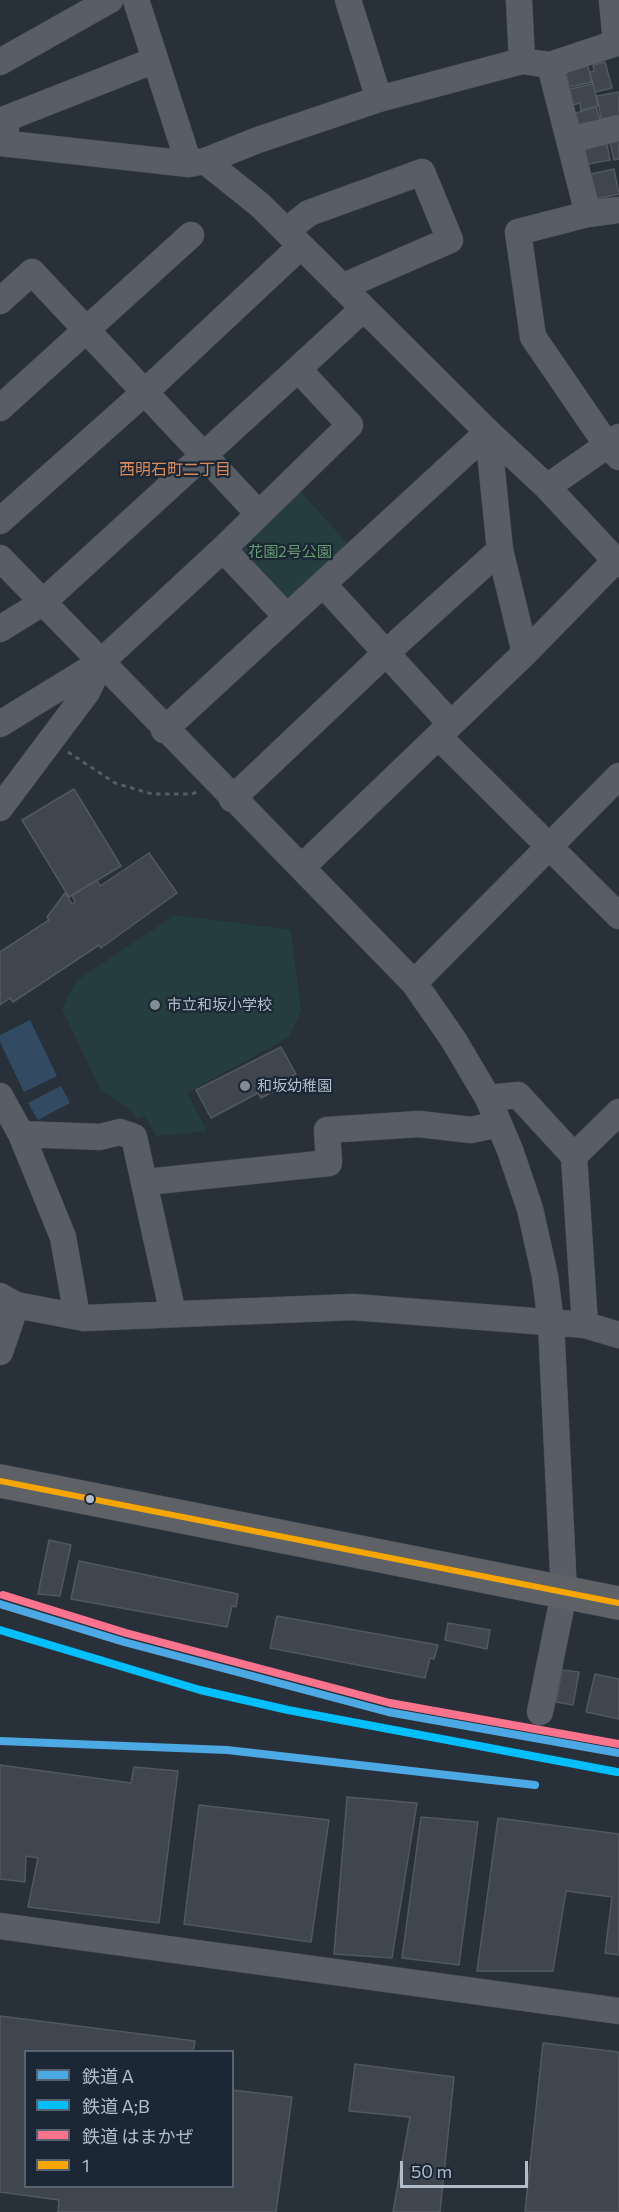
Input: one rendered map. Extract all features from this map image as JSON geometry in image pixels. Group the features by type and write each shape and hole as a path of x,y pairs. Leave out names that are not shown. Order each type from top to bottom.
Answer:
{"highway":[{"path":"0,1481 619,1603"}],"street":[{"path":"0,62 110,0"},
{"path":"136,0 155,60 197,163 260,205 488,432 547,487 618,562 302,867"},
{"path":"519,0 522,61"},
{"path":"155,60 5,119 3,144 197,163 379,99 522,61 550,64 617,42 612,0"},
{"path":"352,1 379,99"},
{"path":"550,64 588,214"},
{"path":"569,140 619,128"},
{"path":"0,520 146,391 294,239 309,213 422,172 450,240 342,287"},
{"path":"547,487 615,446 533,337 518,232 588,214 619,210"},
{"path":"0,408 191,235"},
{"path":"0,302 32,272 88,329 258,513"},
{"path":"0,629 42,603 206,456 363,309"},
{"path":"0,724 101,662 224,549 258,513 350,425 298,369"},
{"path":"488,432 500,550 525,653"},
{"path":"164,730 488,432"},
{"path":"224,549 287,617"},
{"path":"224,790 386,653 500,550"},
{"path":"0,558 164,730 302,867 414,983 453,1039 488,1098 530,1209 545,1276 551,1323 564,1593 540,1712"},
{"path":"323,584 386,653 445,730 550,846 619,916"},
{"path":"0,808 87,692 101,662"},
{"path":"414,983 619,776"},
{"path":"488,1098 518,1095 574,1156 585,1325"},
{"path":"0,1096 21,1134 63,1237 77,1316"},
{"path":"574,1156 619,1112"},
{"path":"146,1182 329,1163 327,1130 419,1124 471,1130 499,1124"},
{"path":"21,1134 100,1137 120,1132 134,1137 146,1182 173,1314"},
{"path":"0,1352 8,1301 77,1316 352,1307 585,1325 619,1335"},
{"path":"0,1926 619,2011"}],"path":[{"path":"51,741 115,783 152,794 192,794 205,790 224,790"}],"green space":[{"name":"花園2号公園","path":"298,489 352,548 287,607 235,550"},
{"path":"175,915 291,930 301,1011 289,1037 187,1093 207,1131 157,1136 144,1116 137,1119 132,1111 100,1089 62,1009 76,981"}],"water":[{"path":"30,1020 57,1076 24,1092 0,1042 0,1035"},
{"path":"61,1086 70,1103 38,1120 28,1103"}],"building":[{"path":"605,62 612,88 595,92 590,72 594,71 593,65"},
{"path":"587,63 592,82 569,87 565,68"},
{"path":"593,84 598,106 581,110 580,103 573,105 570,89"},
{"path":"619,92 619,120 602,123 597,96"},
{"path":"596,107 601,123 580,129 576,113"},
{"path":"619,136 619,159 614,160 609,138"},
{"path":"606,140 610,160 583,165 585,150 589,149 588,143"},
{"path":"614,169 619,194 597,199 591,174"},
{"path":"74,789 121,866 69,897 22,820"},
{"path":"149,853 177,893 101,948 99,945 13,1002 10,998 0,1005 0,952 49,920 47,917 65,893 72,904 75,902 72,895 97,880 100,886"},
{"path":"281,1047 296,1074 279,1082 282,1087 261,1098 258,1093 211,1118 196,1090"},
{"path":"49,1540 71,1545 60,1596 38,1594"},
{"path":"79,1561 238,1594 236,1607 232,1606 227,1627 71,1599"},
{"path":"277,1616 438,1645 434,1659 430,1658 425,1678 270,1648"},
{"path":"448,1623 490,1630 487,1649 445,1640"},
{"path":"562,1670 579,1672 573,1705 556,1702"},
{"path":"595,1674 619,1679 619,1719 586,1712"},
{"path":"0,1765 131,1783 134,1767 178,1771 159,1923 28,1907 38,1858 26,1856 25,1882 0,1879"},
{"path":"347,1797 417,1803 392,1958 334,1954"},
{"path":"199,1805 329,1820 311,1942 184,1924"},
{"path":"421,1817 478,1822 459,1965 402,1958"},
{"path":"498,1818 619,1834 619,1955 605,1953 612,1897 566,1891 553,1971 477,1971"},
{"path":"0,2016 195,2041 193,2050 24,2050 24,2188 234,2188 234,2090 292,2097 276,2212 58,2212 59,2200 0,2192"},
{"path":"543,2043 619,2052 619,2212 525,2212"},
{"path":"355,2064 454,2077 440,2212 393,2212 410,2117 349,2111"}],"rail line":[{"name":"はまかぜ","path":"3,1595 126,1633 390,1703 619,1744"},
{"name":"A","path":"0,1604 124,1642 388,1712 619,1753"},
{"name":"A;B","path":"0,1630 200,1690 288,1710 617,1772"},
{"name":"A","path":"0,1741 227,1750 535,1785"}],"transit line":[{"name":"1","path":"0,1481 619,1603"}],"place":[{"name":"市立和坂小学校","path":"155,1005"},
{"name":"和坂幼稚園","path":"245,1086"}],"district":[{"name":"西明石町二丁目","path":"175,470"}]}
